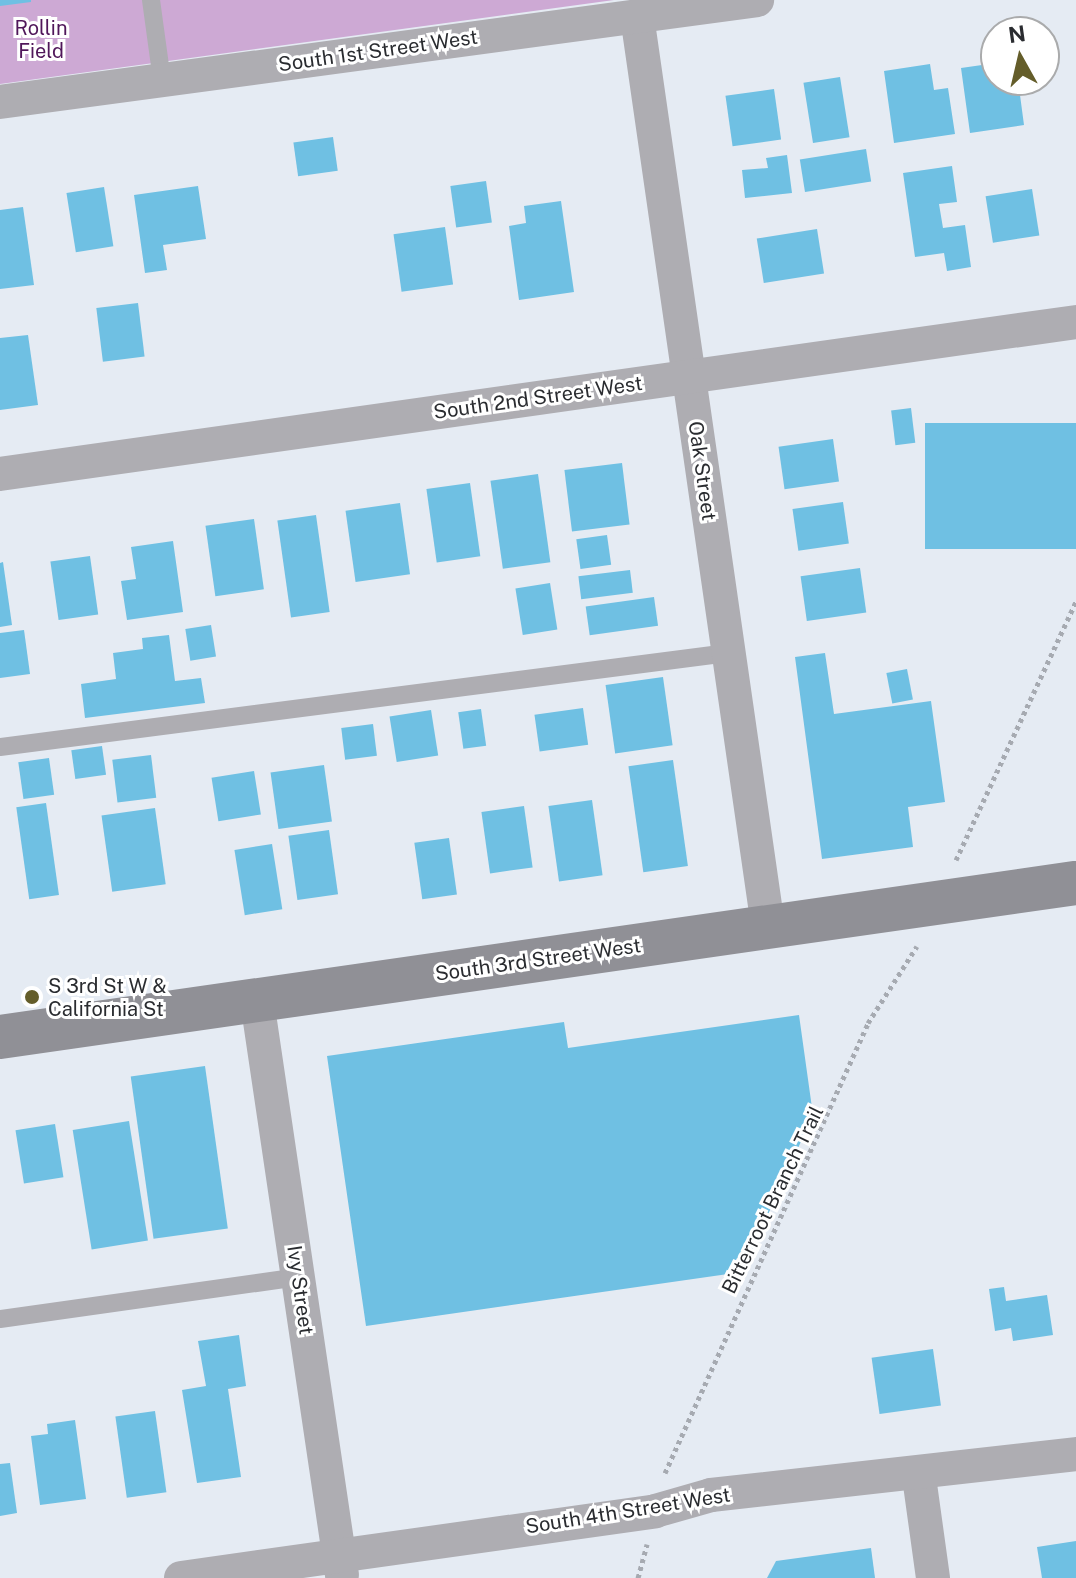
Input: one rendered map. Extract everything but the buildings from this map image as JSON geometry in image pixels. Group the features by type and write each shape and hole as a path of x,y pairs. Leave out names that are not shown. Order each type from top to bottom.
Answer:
{"main road":[{"name":"South 3rd Street West","path":"0,1037 1076,883"}],"street":[{"name":"South 1st Street West","path":"0,102 757,0"},
{"name":"Oak Street","path":"637,16 768,926"},
{"name":"South 2nd Street West","path":"0,474 1076,322"},
{"name":"Ivy Street","path":"257,1001 340,1566"},
{"name":"South 4th Street West","path":"181,1578 340,1566 655,1511 711,1495 919,1477 1076,1454"},
{"path":"919,1477 933,1578"}],"lane":[{"path":"151,0 162,80"},
{"path":"0,747 728,653"},
{"path":"0,1319 298,1277"}],"path":[{"path":"956,860 1076,602"},
{"name":"Bitterroot Branch Trail","path":"670,1455 868,1023 910,963"},
{"path":"638,1578 642,1567"}],"green space":[{"name":"Rollin Field","path":"0,0 614,0 0,84"}],"place":[{"name":"S 3rd St W & California St","path":"32,997"}]}
